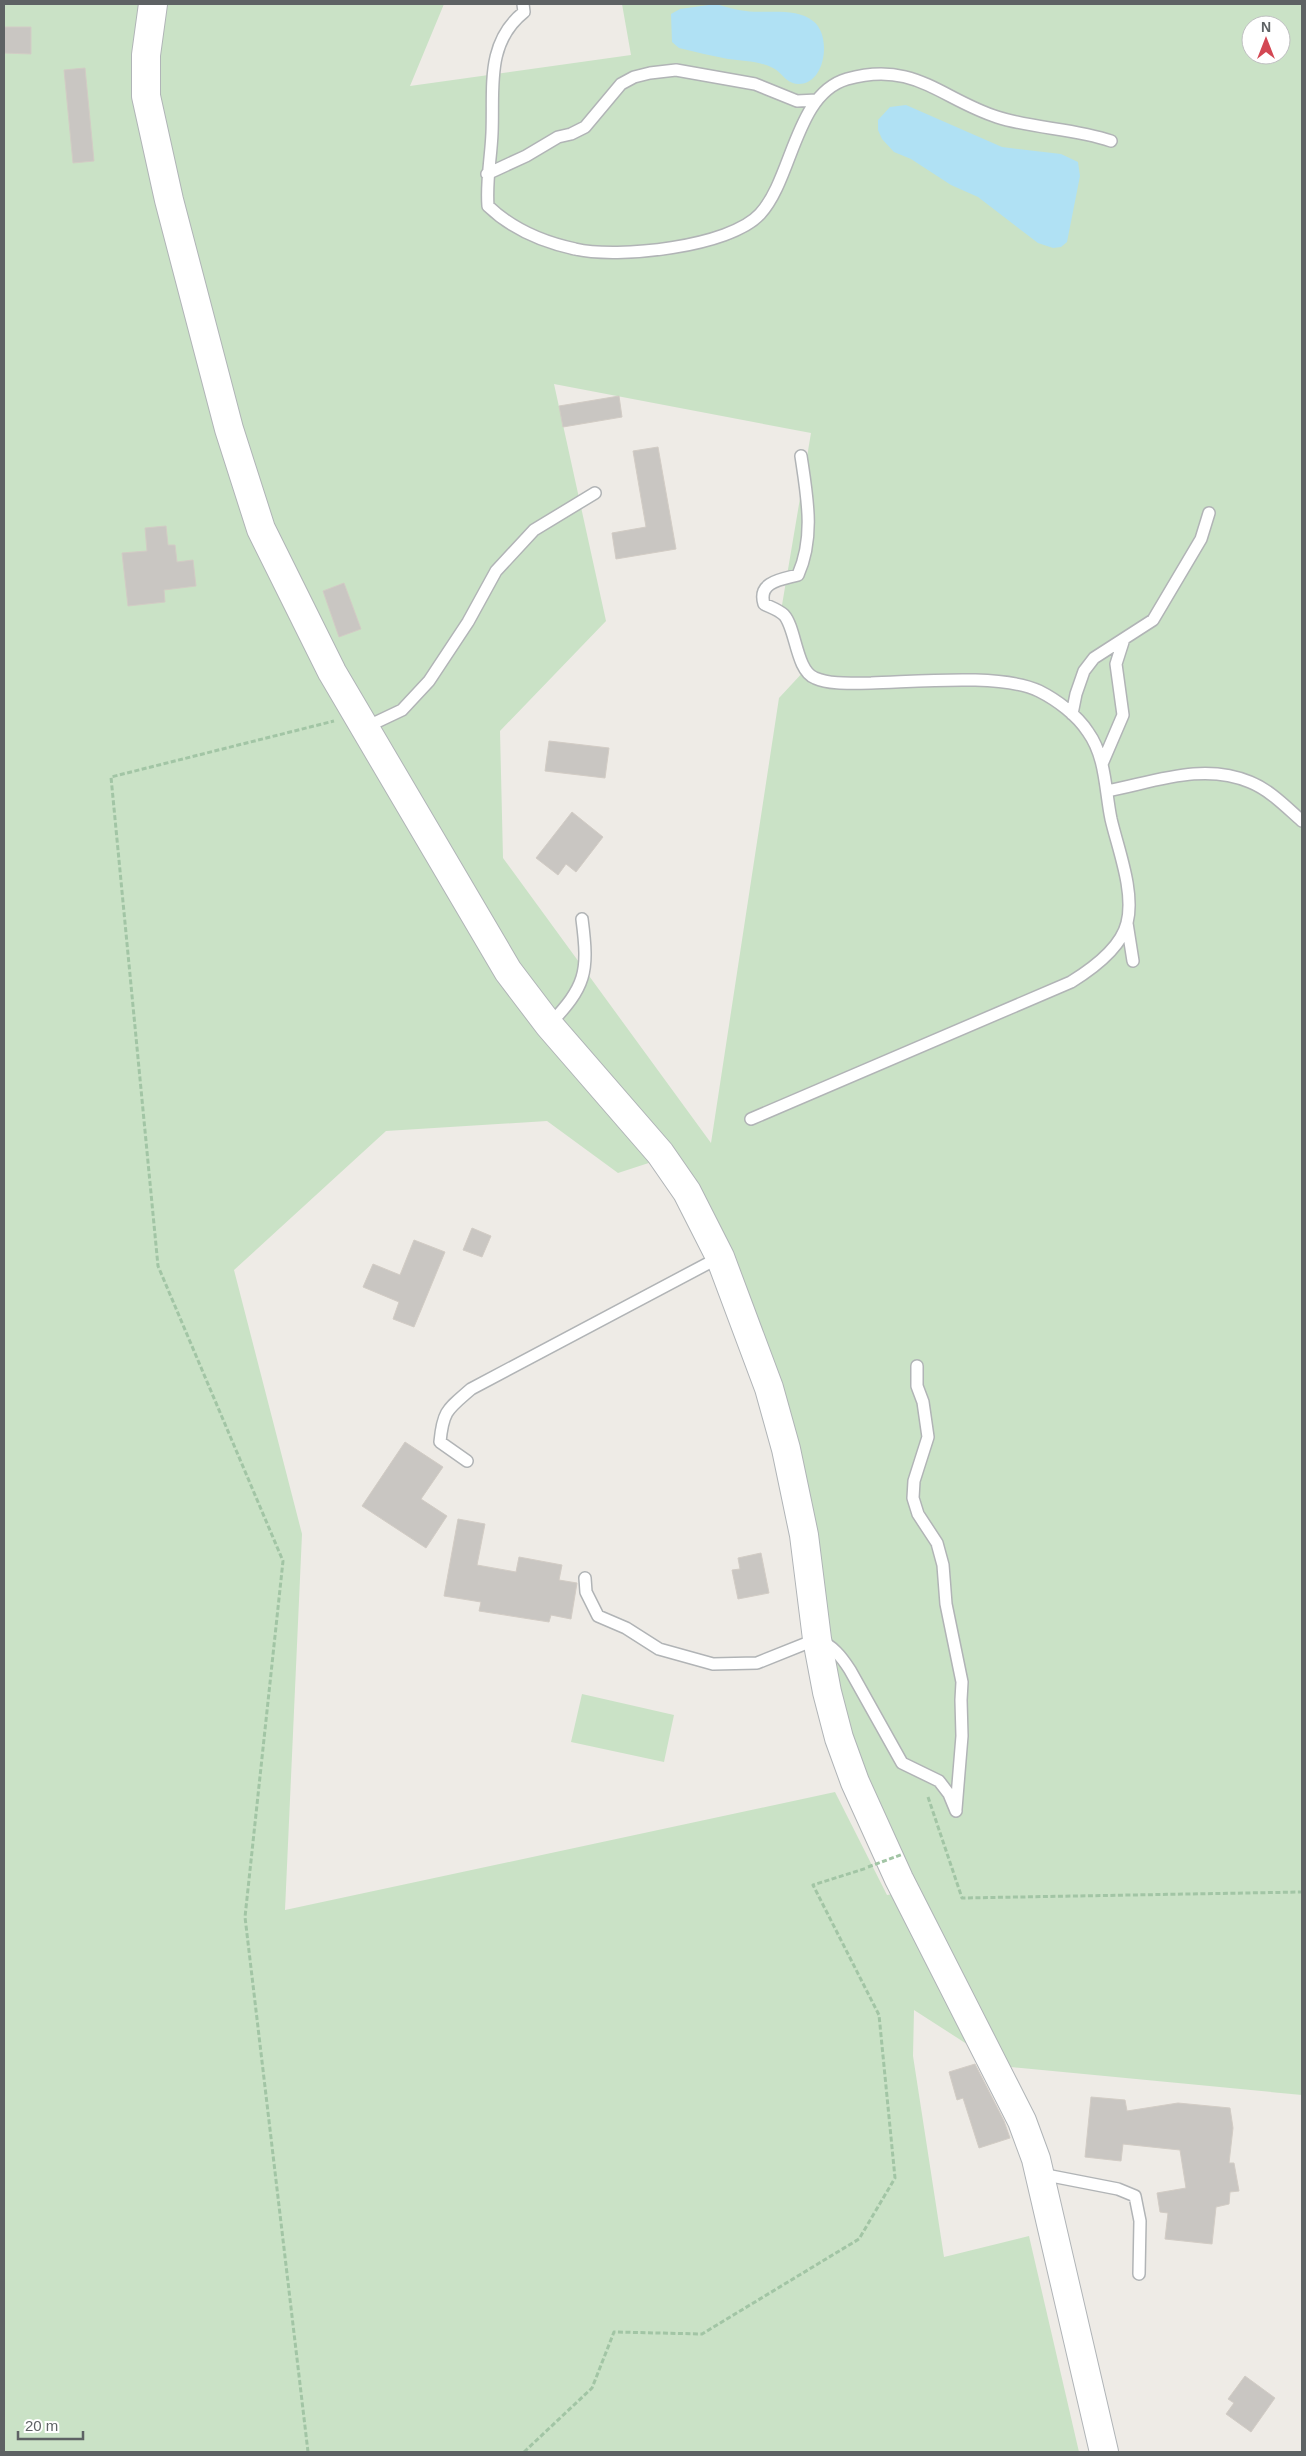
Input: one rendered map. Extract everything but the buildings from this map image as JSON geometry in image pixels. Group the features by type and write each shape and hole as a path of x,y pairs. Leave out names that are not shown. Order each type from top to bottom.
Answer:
{"main road":[{"path":"153,4 146,55 146,96 169,200 229,430 261,529 295,601 360,722 508,971 549,1025 660,1153 686,1192 720,1258 769,1388 784,1440 804,1535 817,1639 827,1692 839,1738 856,1782 899,1879 1005,2083 1022,2121 1039,2173 1104,2452"}],"lane":[{"path":"524,4 524,12 512,22 502,36 491,82 492,135 487,174 488,206 511,226 544,240 576,250 613,252 685,246 749,224 758,216 777,190 799,133 817,100 828,87 847,79 882,72 934,87 995,117 1020,124 1097,136 1111,141"},
{"path":"487,174 526,156 558,136 571,134 585,127 621,84 634,77 650,73 676,70 755,84 797,101 817,100"},
{"path":"801,456 809,523 804,563 798,575 774,580 768,585 763,600 764,604 784,615 790,624 800,659 812,677 824,682 992,680 1023,685 1040,691 1072,714 1088,732 1099,751 1126,880 1127,923 1133,961"},
{"path":"360,722 402,710 429,681 468,622 496,571 534,530 595,493"},
{"path":"1072,714 1076,694 1084,671 1094,658 1122,642 1153,620 1200,539 1208,513"},
{"path":"1102,764 1122,716 1116,664 1122,642"},
{"path":"1107,791 1173,776 1205,772 1230,775 1260,788 1276,798 1302,821"},
{"path":"549,1025 572,1000 582,981 586,952 582,919"},
{"path":"751,1119 1072,982 1088,972 1106,954 1127,923"},
{"path":"467,1461 440,1442 442,1419 453,1404 471,1389 720,1258"},
{"path":"585,1578 586,1592 598,1616 626,1628 659,1648 713,1664 757,1663 817,1639 829,1644 841,1656 902,1763 920,1770 939,1781 949,1794 956,1811 962,1736 962,1682 946,1604 943,1565 937,1543 918,1514 912,1498 914,1481 928,1437 923,1402 917,1386 917,1366"},
{"path":"1039,2173 1118,2189 1135,2196 1140,2221 1139,2274"}],"path":[{"path":"308,2452 245,1917 283,1561 158,1266 111,778 360,722"},
{"path":"920,1770 962,1898 1302,1892"},
{"path":"524,2452 592,2388 614,2332 702,2334 859,2240 895,2178 878,2016 813,1884 903,1854 901,1844"}],"green space":[{"path":"4,4 444,4 410,86 631,55 622,4 1302,4 1302,2095 1001,2066 914,2010 913,2056 944,2257 1029,2236 1079,2452 4,2452","holes":["554,384 811,433 780,617 805,670 779,698 711,1143 503,858 500,731 606,621","547,1121 618,1173 664,1158 779,1421 855,1782 912,1891 887,1895 835,1792 285,1910 302,1534 234,1270 386,1131"]},
{"path":"582,1694 674,1715 664,1762 571,1742"}],"water":[{"path":"716,4 754,12 790,12 813,21 823,37 824,47 820,68 815,77 807,82 798,84 787,80 776,70 768,66 679,48 672,42 671,14 680,9"},
{"path":"906,105 1002,147 1061,154 1078,162 1080,176 1067,242 1061,247 1053,248 1038,243 978,197 951,185 911,159 894,152 882,139 878,130 878,120 890,107"}]}
